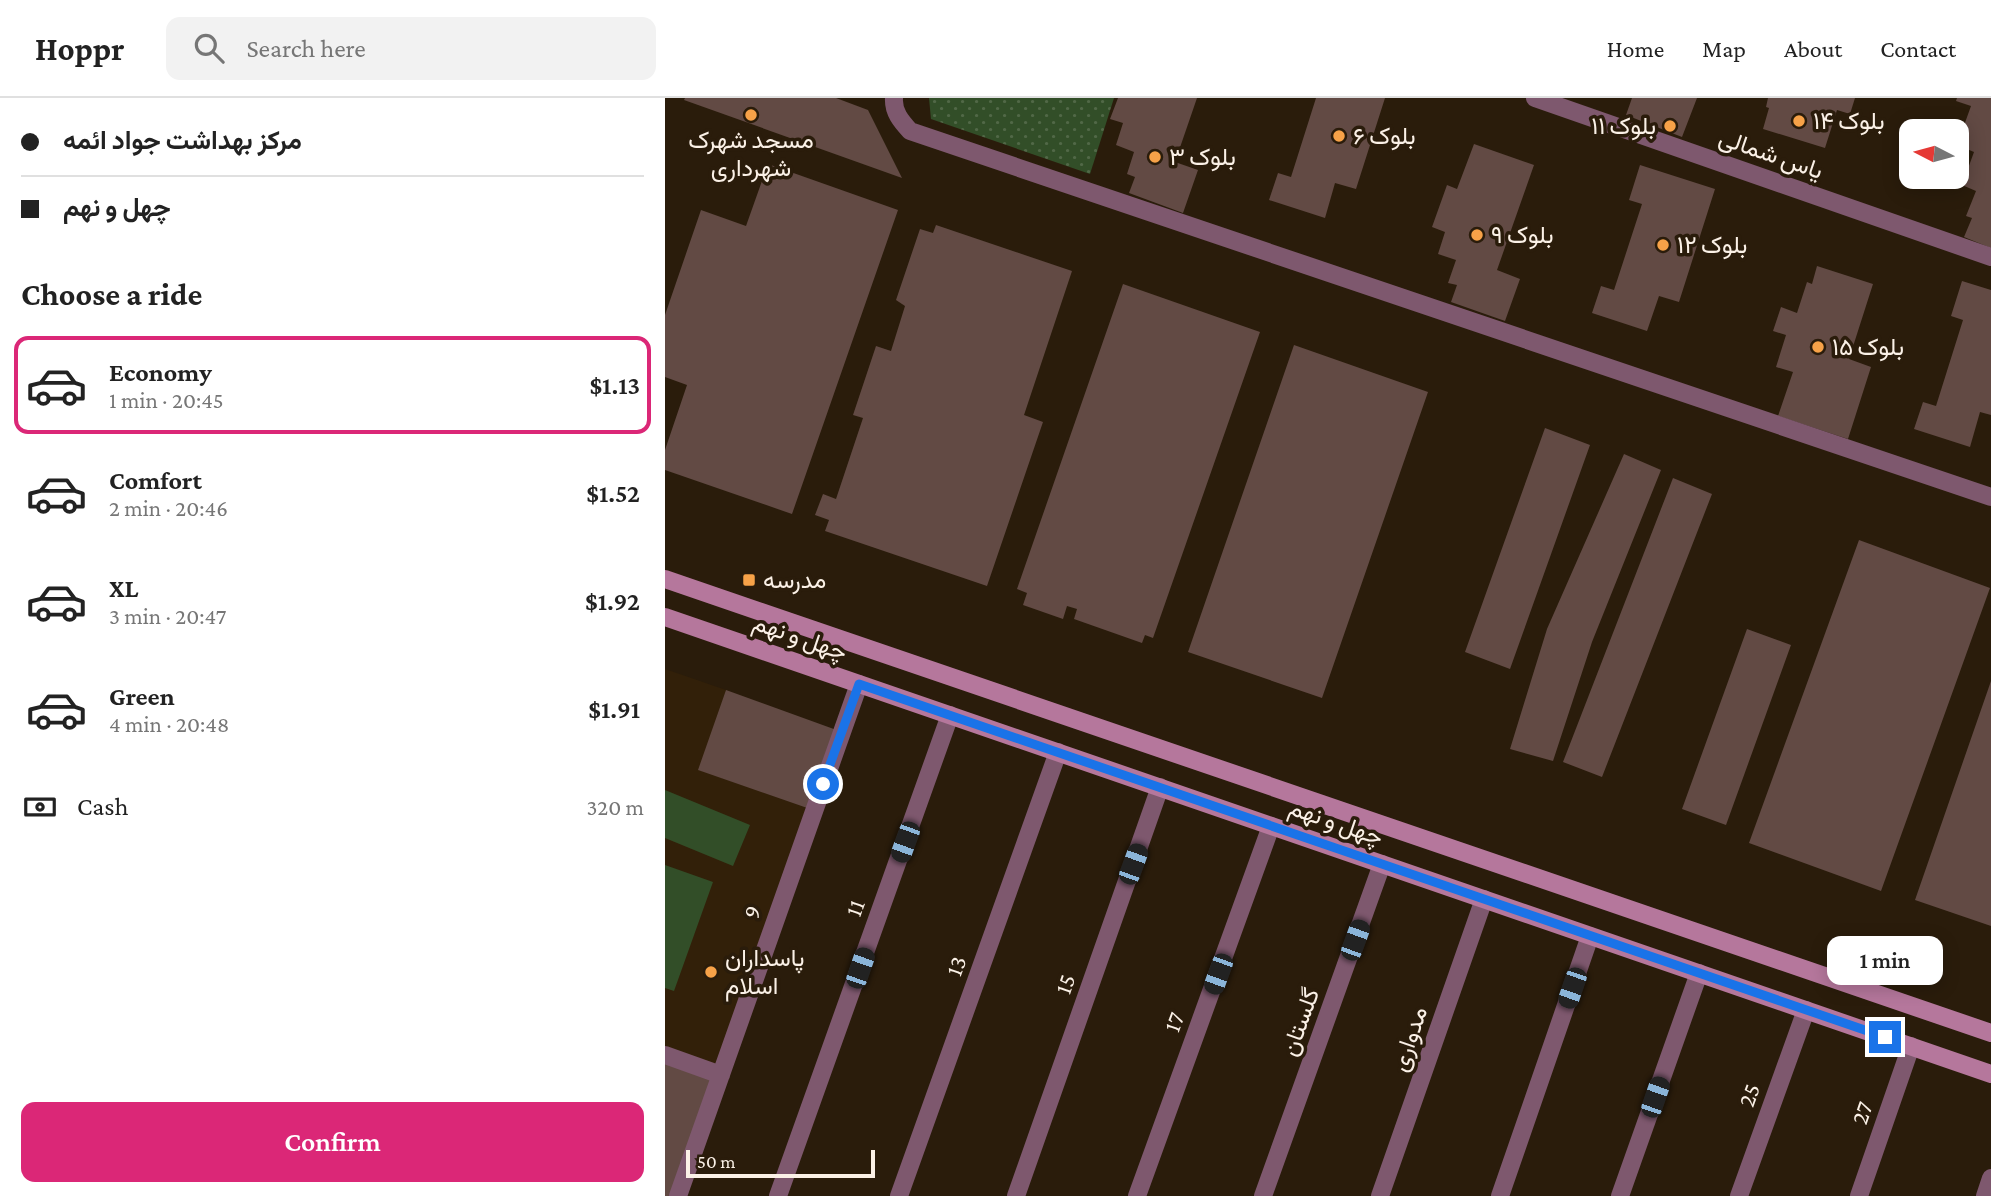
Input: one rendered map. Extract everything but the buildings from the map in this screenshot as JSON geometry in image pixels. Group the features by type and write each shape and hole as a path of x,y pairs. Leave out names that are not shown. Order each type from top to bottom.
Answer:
{"street":[{"path":"894,98 894,106 900,120 910,131 1991,497"},
{"name":"یاس شمالی","path":"1535,98 1991,257"},
{"name":"چهل و نهم","path":"665,579 1991,1033"},
{"name":"چهل و نهم","path":"665,617 1991,1074"},
{"name":"9","path":"678,1196 859,684"},
{"name":"11","path":"778,1196 950,715"},
{"name":"13","path":"899,1196 1058,752"},
{"name":"15","path":"1016,1196 1160,787"},
{"name":"17","path":"1137,1196 1271,826"},
{"name":"گلستان","path":"1263,1196 1382,864"},
{"name":"مدواری","path":"1380,1196 1484,899"},
{"path":"1500,1196 1590,936"},
{"path":"1620,1196 1699,973"},
{"name":"25","path":"1739,1196 1805,1010"},
{"name":"27","path":"1859,1196 1911,1046"},
{"path":"665,1055 721,1075"},
{"path":"1985,1196 1991,1178"}],"shaded area":[{"path":"665,669 726,690 699,770 813,810 723,1070 665,1049"}],"green space":[{"path":"929,98 1114,98 1090,174 931,119"},
{"path":"665,790 750,825 733,866 665,838"},
{"path":"665,865 713,882 674,991 665,988"}],"place":[{"name":"مسجد شهرک شهرداری","path":"751,115"},
{"name":"بلوک ۱۴","path":"1799,121"},
{"name":"بلوک ۱۱","path":"1670,126"},
{"name":"بلوک ۶","path":"1339,136"},
{"name":"بلوک ۳","path":"1155,157"},
{"name":"بلوک ۹","path":"1477,235"},
{"name":"بلوک ۱۲","path":"1663,245"},
{"name":"بلوک ۱۵","path":"1818,347"},
{"name":"مدرسه","path":"749,580"},
{"name":"پاسداران اسلام","path":"711,972"}],"route":[{"path":"823,784 859,684 1885,1037"}]}
